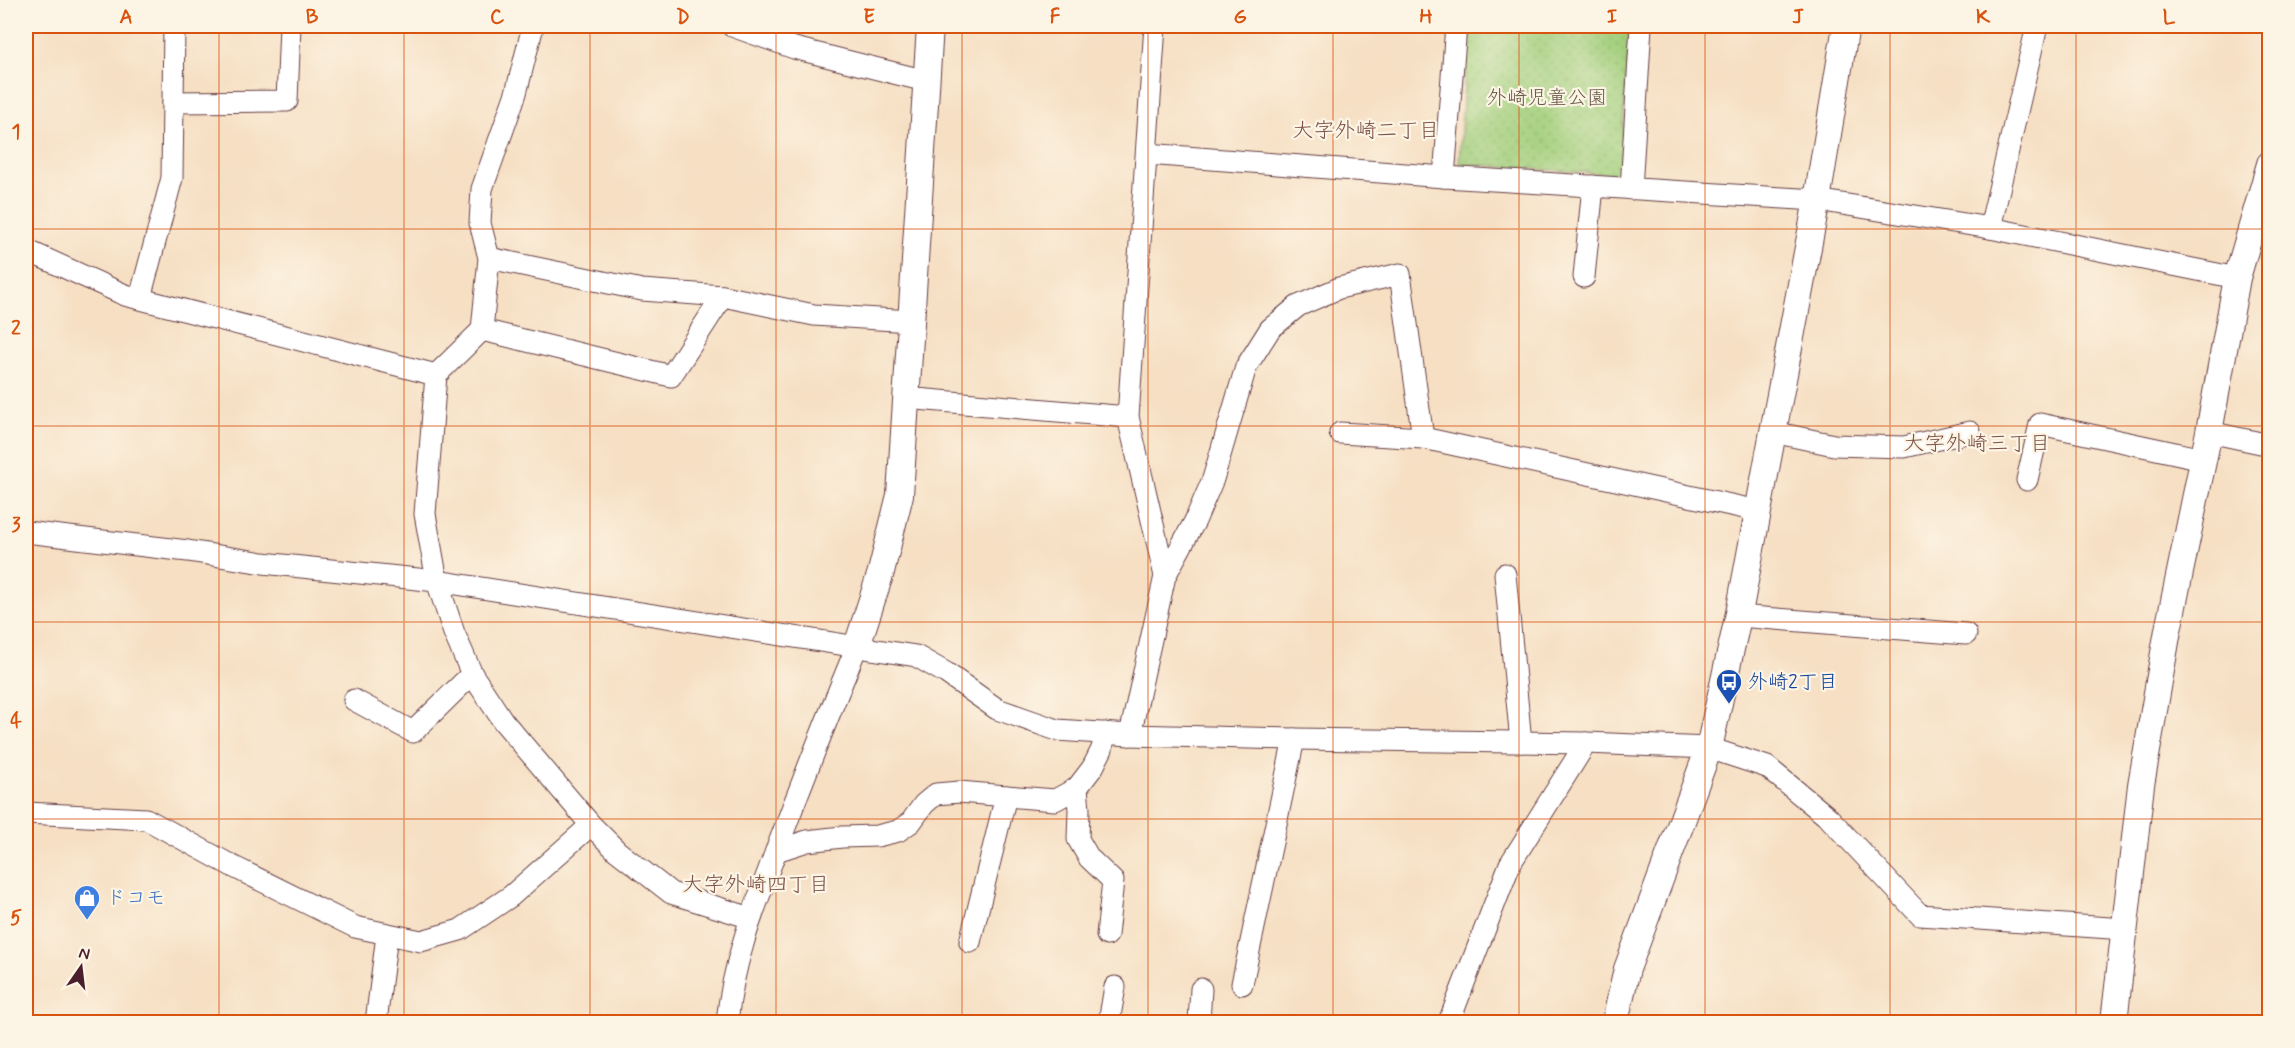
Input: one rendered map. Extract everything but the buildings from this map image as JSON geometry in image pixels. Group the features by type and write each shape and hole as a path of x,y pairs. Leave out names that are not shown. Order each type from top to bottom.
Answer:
{"street":[{"path":"140,298 172,178 174,26"},
{"path":"173,102 287,101 290,26"},
{"path":"532,26 516,93 482,189 480,223 489,258 482,330 436,375 425,514 437,581 454,633 472,674 503,721 591,825 616,851 671,893 751,918"},
{"path":"732,26 794,48 926,81"},
{"path":"727,1023 732,978 751,918 815,746 857,646 881,572 900,495 930,26"},
{"path":"1155,26 1128,417 1165,576"},
{"path":"1444,177 1456,26"},
{"path":"1631,189 1641,26"},
{"path":"1615,1023 1627,969 1709,748 1738,616 1773,432 1846,26"},
{"path":"1990,228 2037,26"},
{"path":"1147,154 1444,177 1816,200 1990,228 2237,278"},
{"path":"2114,1023 2141,785 2168,630 2209,432 2237,278 2270,164"},
{"path":"1584,277 1593,186"},
{"path":"26,250 125,295 436,375"},
{"path":"489,258 642,290 723,296 814,315 910,321"},
{"path":"1130,735 1165,576 1195,521 1213,480 1246,367 1270,329 1298,306 1339,288 1400,274 1423,438"},
{"path":"482,330 671,376 723,296"},
{"path":"905,399 1128,417"},
{"path":"2027,480 2040,424 2203,459"},
{"path":"1773,432 1834,445 1904,447 1970,432"},
{"path":"2209,432 2270,445"},
{"path":"1340,433 1423,438 1758,511"},
{"path":"26,532 188,551 263,563 437,581 916,656 946,673 997,709 1058,730 1130,735 1586,743 1709,748 1767,767 1829,818 1920,915 2125,929"},
{"path":"1504,574 1521,742"},
{"path":"1738,616 1966,634"},
{"path":"354,700 413,732 472,674"},
{"path":"776,851 807,841 877,836 898,831 911,822 924,804 936,794 959,792 1055,800 1077,788 1093,767 1102,749 1105,733"},
{"path":"1242,984 1294,739"},
{"path":"1449,1023 1510,864 1586,743"},
{"path":"1077,788 1078,839 1089,858 1113,881 1107,936"},
{"path":"970,942 1006,796"},
{"path":"26,813 146,819 234,867 355,927 421,941 459,930 512,896 591,825"},
{"path":"376,1023 387,935"},
{"path":"1109,1023 1115,987"},
{"path":"1199,1023 1201,989"}],"green space":[{"name":"外崎児童公園","path":"1468,26 1630,26 1620,175 1459,164"}],"place":[{"name":"外崎2丁目","path":"1729,705"},
{"name":"ドコモ","path":"87,921"}],"district":[{"name":"大字外崎二丁目","path":"1366,131"},
{"name":"大字外崎三丁目","path":"1977,444"},
{"name":"大字外崎四丁目","path":"756,885"}]}
